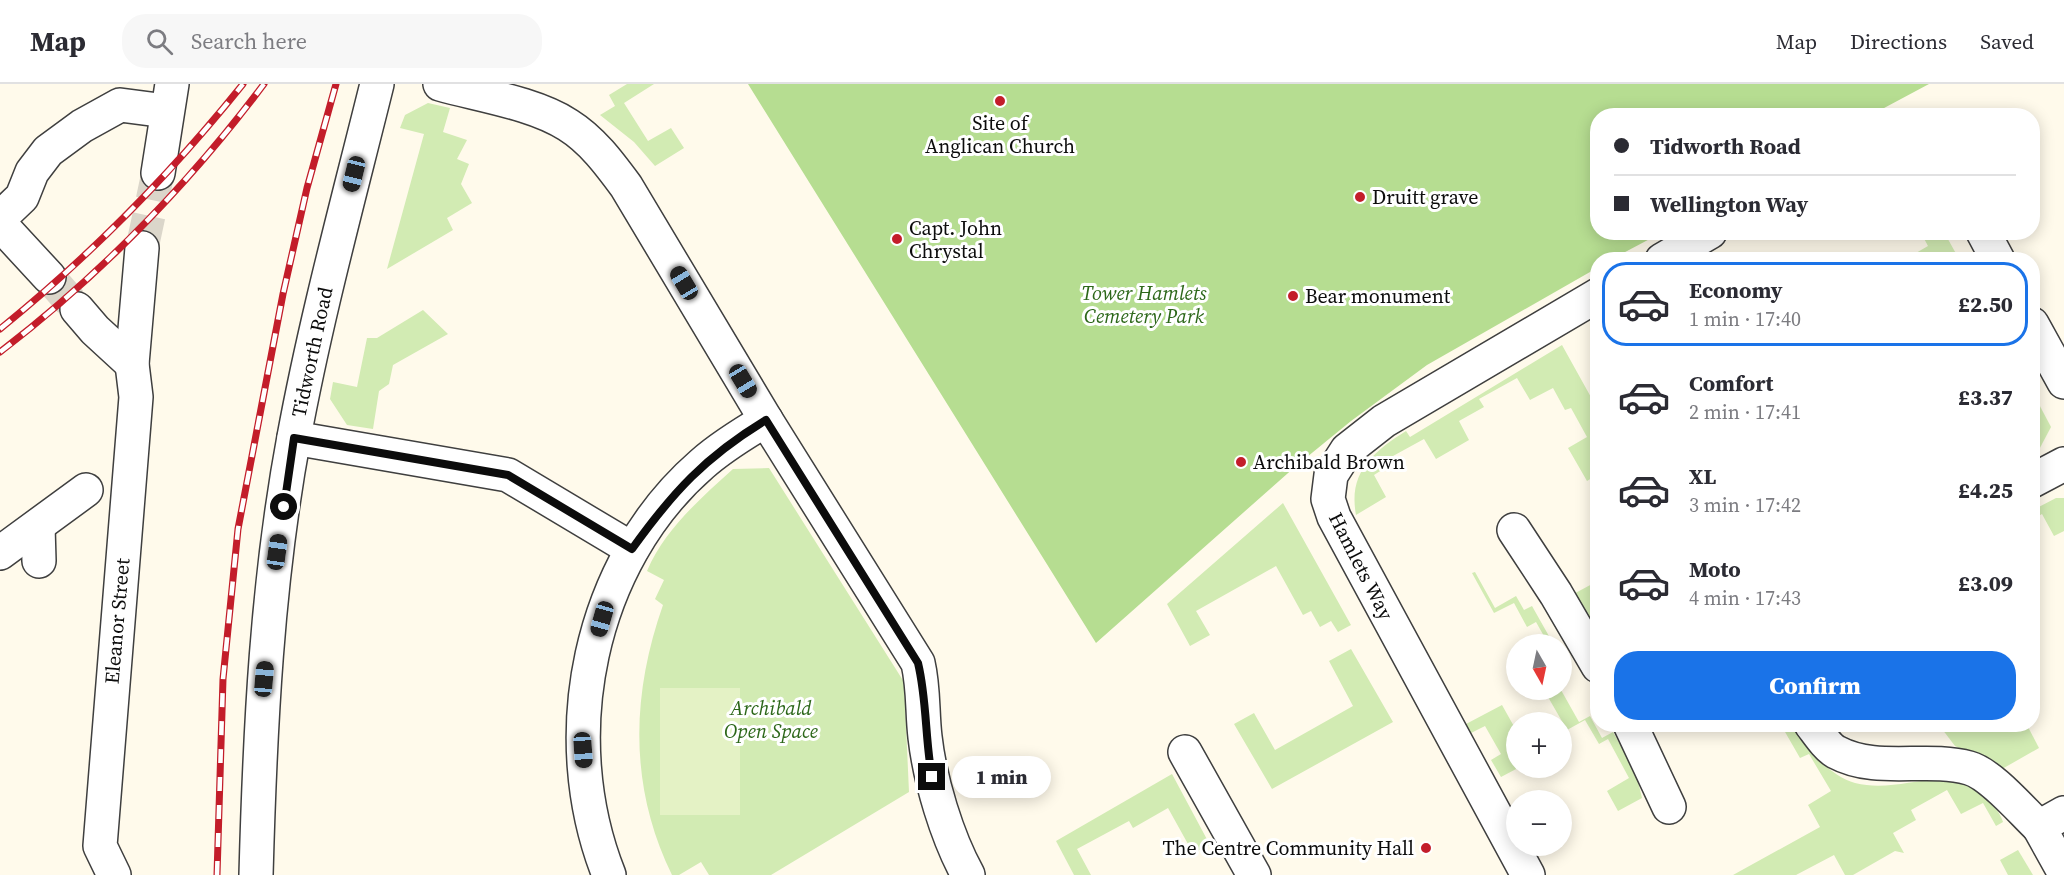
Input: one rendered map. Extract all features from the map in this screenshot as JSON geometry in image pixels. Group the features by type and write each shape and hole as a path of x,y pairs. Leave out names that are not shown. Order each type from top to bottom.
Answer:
{"street":[{"name":"Tidworth Road","path":"256,875 262,700 277,552 294,438 326,286 377,84"},
{"path":"440,84 541,112 558,120 582,135 607,160 626,186 766,420 918,663 924,687 925,736 932,777 956,849 968,875"},
{"path":"0,218 22,197 32,172 48,151 82,126 120,105 169,97 158,174"},
{"path":"0,224 49,277"},
{"path":"1676,252 1696,240"},
{"name":"Eleanor Street","path":"114,875 100,846 135,397 132,364 142,248"},
{"name":"Hamlets Way","path":"1528,875 1334,517 1328,499 1331,475 1347,450 1384,421 1590,301"},
{"path":"77,309 95,330 132,364"},
{"path":"2040,338 2064,382"},
{"path":"609,875 597,839 585,785 583,723 586,686 602,619 632,549 677,490 702,464 766,420"},
{"path":"294,438 508,475 632,549"},
{"path":"2040,477 2064,464"},
{"path":"0,553 86,490"},
{"path":"38,526 39,561"},
{"path":"1514,530 1556,594 1590,652"},
{"path":"1634,732 1669,807"},
{"path":"1819,732 1835,752 1867,762 1940,763 1971,768 2052,820 2064,872"},
{"path":"1185,752 1254,875"}],"green space":[{"path":"627,84 654,84 624,103 648,141 671,128 684,148 655,166 634,142 600,115 615,106 609,95"},
{"name":"Tower Hamlets Cemetery Park","path":"748,84 1929,84 1884,108 1590,108 1590,240 1648,240 1625,252 1590,252 1590,272 1427,365 1351,421 1296,466 1096,643"},
{"path":"428,103 450,108 443,132 467,140 457,159 469,164 461,184 472,203 447,218 453,230 387,269 424,134 400,128 405,115"},
{"path":"1925,240 1948,240 1955,252 1918,252 1928,246"},
{"path":"423,310 448,334 393,365 389,384 379,391 373,429 347,425 330,399 333,382 357,387 367,338 377,338"},
{"path":"1562,345 1590,395 1590,479 1587,481 1568,448 1587,437 1571,408 1565,410 1553,388 1530,400 1517,378 1479,399 1484,407 1459,421 1469,440 1436,459 1424,439 1393,456 1396,461 1374,475 1386,497 1356,515 1354,500 1356,487 1366,465 1383,447 1406,431 1410,437"},
{"path":"2040,406 2051,427 2040,448"},
{"name":"Archibald Open Space","path":"769,468 904,682 909,792 771,875 709,875 701,862 679,875 672,875 658,842 648,808 639,741 640,707 645,673 652,639 663,605 655,599 664,580 647,571 673,528 733,469"},
{"path":"2056,498 2064,498 2064,531 2054,536 2042,514 2040,515 2040,506"},
{"path":"1283,503 1351,625 1338,632 1331,621 1320,627 1311,611 1303,615 1276,566 1196,611 1210,635 1190,646 1167,604"},
{"path":"1475,572 1495,608 1516,596 1524,610 1532,606 1548,634 1543,634 1536,622 1527,627 1514,603 1494,613 1472,573"},
{"path":"1590,585 1590,643 1566,598"},
{"path":"1351,649 1393,722 1272,789 1234,724 1254,713 1275,750 1353,706 1329,661"},
{"path":"660,688 740,688 740,815 660,815"},
{"path":"1550,700 1567,700 1579,722 1590,716 1590,729 1585,720 1572,727 1572,712 1557,712"},
{"path":"1502,705 1506,712 1506,774 1501,777 1491,760 1501,754 1485,726 1471,733 1466,724"},
{"path":"1592,732 1599,732 1602,738 1613,732 1636,773 1642,798 1618,811 1607,791 1629,778 1608,739 1599,744"},
{"path":"1785,732 1796,732 1818,759 1845,779 1873,786 1921,781 1952,781 1968,786 1984,796 1995,808 2003,822 1996,826 1983,803 1961,814 1947,790 1911,810 1916,820 1893,833 1904,853 1895,851 1853,875 1845,875 1834,855 1796,875 1733,875 1820,827 1808,805 1831,791 1809,754 1800,758"},
{"path":"1944,732 2031,732 2039,748 2002,769 1955,746"},
{"path":"1172,774 1210,845 1193,853 1168,808 1133,828 1129,821 1077,849 1091,875 1074,875 1056,841"},
{"path":"2018,850 2033,875 2008,875 2000,860"}],"tunnel":[{"path":"142,248 158,173"},
{"path":"49,277 77,309"}],"railway":[{"path":"0,329 66,273 128,213 187,150 243,84"},
{"path":"0,352 72,292 141,227 205,157 264,84"},
{"path":"217,875 223,679 238,529 283,294 307,188 336,84"}],"place":[{"name":"Site of Anglican Church","path":"1000,101"},
{"name":"Druitt grave","path":"1360,197"},
{"name":"Capt. John Chrystal","path":"897,239"},
{"name":"Bear monument","path":"1293,296"},
{"name":"Archibald Brown","path":"1241,462"},
{"name":"The Centre Community Hall","path":"1426,848"}],"route":[{"path":"284,507 294,438 508,475 632,549 677,490 702,464 766,420 918,663 924,687 925,736 932,777"}]}
